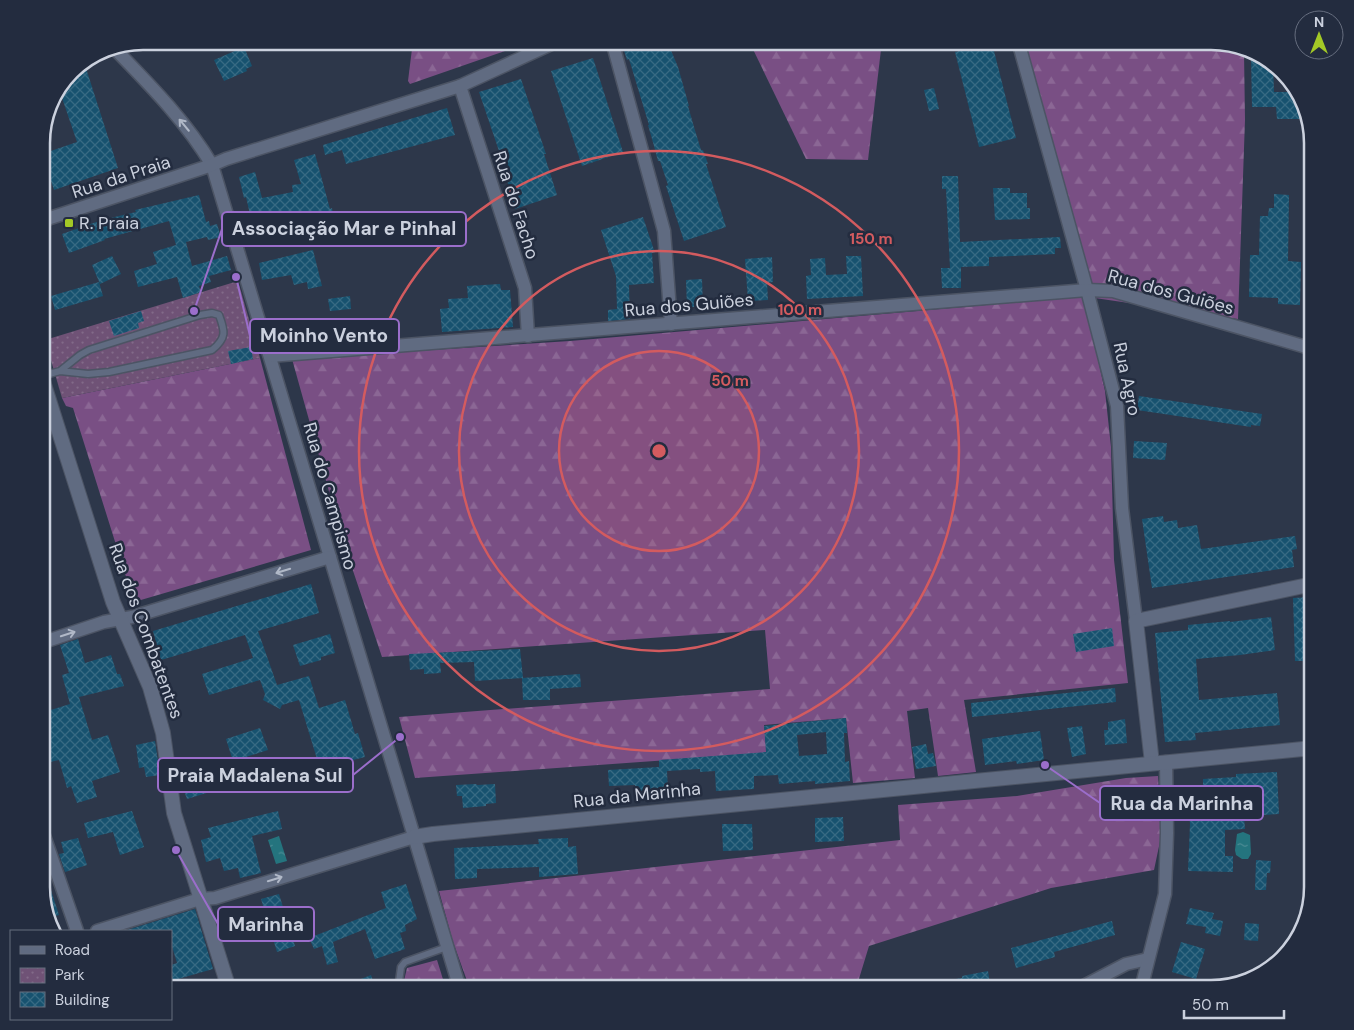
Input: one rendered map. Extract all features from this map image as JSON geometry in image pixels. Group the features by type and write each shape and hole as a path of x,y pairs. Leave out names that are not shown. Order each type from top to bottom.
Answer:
{"street":[{"name":"Rua da Praia","path":"50,219 226,159 460,86 538,50"},
{"path":"614,50 664,231 671,324"},
{"name":"Rua Agro","path":"1020,50 1117,406 1122,508 1136,620 1159,763"},
{"name":"Rua do Campismo","path":"119,53 155,90 199,143 212,165 457,980"},
{"name":"Rua do Facho","path":"460,86 525,288 528,336"},
{"name":"Rua dos Guiões","path":"270,356 1087,290 1113,292 1304,346"},
{"name":"Rua dos Combatentes","path":"50,401 119,619 150,687 163,733 174,813 227,980"},
{"path":"50,640 104,622 330,558"},
{"path":"1136,620 1304,586"},
{"name":"Rua da Marinha","path":"100,930 200,899 215,898 414,837 443,832 1304,749"},
{"path":"1143,980 1165,894 1167,833 1159,763"},
{"path":"50,851 77,930"},
{"path":"1095,980 1126,964 1148,959"}],"lane":[{"path":"50,374 60,371 88,374 109,372 212,350 221,342 224,334 219,315 212,313 200,315 89,350 80,354 60,371"},
{"path":"399,980 401,967 405,962 447,947"}],"green space":[{"path":"412,50 508,50 410,84 408,81"},
{"path":"753,50 881,50 868,160 806,159"},
{"path":"1026,50 1211,50 1244,56 1245,120 1238,319 1088,297 1092,333 1105,391 1111,447 1114,560 1128,683 964,700 976,772 938,776 928,708 907,711 915,778 853,783 846,718 764,725 767,753 415,778 399,717 770,689 765,630 382,657 342,538 292,359 570,341 1087,297"},
{"path":"238,281 260,358 62,398 50,357 50,338"},
{"path":"260,358 311,550 134,602 73,408 66,406 62,398"},
{"path":"1158,776 1162,832 1154,870 1051,888 869,946 859,980 467,980 453,942 439,891 900,840 898,805 1017,796 1126,778"},
{"path":"437,960 443,980 404,980 407,968"}],"water":[{"path":"1243,832 1250,835 1251,854 1248,859 1242,859 1236,855 1235,850 1237,834"},
{"path":"279,836 287,861 276,864 268,840"}],"building":[{"path":"237,50 245,50 252,66 246,69 247,71 224,81 214,60"},
{"path":"624,50 671,50 678,67 694,127 701,150 703,150 708,164 706,164 726,227 684,241 666,186 668,185 660,161 658,161 629,59 627,60"},
{"path":"963,50 994,50 1016,138 979,147 955,52"},
{"path":"593,58 623,152 582,166 551,71"},
{"path":"1251,60 1258,62 1273,74 1274,92 1289,92 1300,119 1277,119 1276,107 1252,107"},
{"path":"86,70 118,168 54,190 50,178 50,151 77,142 62,98 77,77"},
{"path":"521,79 546,154 544,154 557,195 515,209 498,148 479,92"},
{"path":"934,88 939,109 929,111 924,90"},
{"path":"447,108 455,135 346,164 342,150 325,155 323,145"},
{"path":"315,154 330,209 332,208 336,228 316,232 312,211 252,223 239,177 255,172 262,198 293,192 292,185 301,184 294,160"},
{"path":"942,176 958,176 960,242 1060,237 1061,248 1055,248 1055,254 989,257 989,266 961,267 961,288 942,288 941,268 950,268 946,189 942,189"},
{"path":"993,188 1010,188 1010,193 1027,193 1027,208 1030,208 1030,219 995,220"},
{"path":"1274,194 1289,195 1288,261 1301,262 1300,305 1278,304 1278,298 1249,297 1250,255 1259,255 1260,216 1268,216 1269,208 1274,208"},
{"path":"199,195 206,222 209,221 210,226 217,224 221,237 208,240 207,237 186,242 192,266 227,256 231,270 209,276 211,282 199,286 201,292 183,298 177,277 138,287 134,271 157,264 153,252 176,245 169,221 104,239 69,253 62,234 102,220 136,212 135,210"},
{"path":"643,217 655,253 652,253 654,283 629,285 630,319 608,321 608,310 617,309 616,276 601,230"},
{"path":"313,250 322,286 308,289 307,282 294,285 291,275 262,280 259,263"},
{"path":"112,256 121,274 100,284 92,265"},
{"path":"846,256 861,256 863,296 807,299 806,276 811,275 810,259 825,258 826,275 847,274"},
{"path":"772,257 773,282 767,283 768,300 748,301 745,259"},
{"path":"702,279 703,307 687,307 686,280"},
{"path":"99,282 103,296 55,310 51,296"},
{"path":"500,284 501,290 510,290 513,327 442,332 440,309 449,308 448,299 468,298 467,286"},
{"path":"350,296 351,309 330,311 328,299"},
{"path":"141,311 144,321 138,323 139,328 114,336 109,321"},
{"path":"251,347 253,359 231,364 228,351"},
{"path":"1139,396 1262,414 1260,426 1251,425 1251,427 1137,410"},
{"path":"1134,441 1167,443 1165,460 1133,458"},
{"path":"1163,516 1164,522 1177,520 1178,528 1197,525 1201,549 1295,536 1297,549 1292,550 1294,567 1152,588 1142,519"},
{"path":"311,584 319,613 258,631 277,685 309,676 319,708 345,700 355,734 358,733 365,757 345,762 346,765 321,772 299,700 282,705 280,709 263,700 265,694 260,680 209,695 202,674 253,658 245,635 161,660 153,631"},
{"path":"1304,597 1304,661 1295,661 1293,598"},
{"path":"1271,617 1275,650 1196,659 1199,700 1277,693 1280,725 1195,733 1196,740 1165,742 1155,633 1188,630 1188,625"},
{"path":"1112,628 1114,646 1076,652 1073,634"},
{"path":"330,634 335,653 321,657 321,660 300,666 293,645"},
{"path":"78,639 85,663 111,655 117,674 120,674 124,686 79,697 92,740 108,735 120,772 92,781 97,797 77,803 71,786 67,788 59,760 50,762 50,710 70,704 62,675 69,673 60,645"},
{"path":"520,649 523,678 475,681 474,662 440,663 441,673 424,674 424,669 410,670 409,654"},
{"path":"580,674 581,687 550,689 550,700 523,700 522,678"},
{"path":"1115,688 1116,702 972,717 971,703"},
{"path":"846,718 847,733 844,733 845,762 849,761 850,781 815,784 815,781 779,784 778,775 754,776 754,789 716,791 715,771 700,772 700,769 667,771 668,790 661,791 661,795 635,797 635,785 609,786 608,770 659,767 659,760 766,752 764,726","holes":["826,732 827,754 799,756 797,735"]},
{"path":"1125,719 1127,743 1105,745 1104,730 1108,730 1108,722"},
{"path":"1082,726 1086,754 1072,757 1067,728"},
{"path":"260,728 268,750 233,761 226,739"},
{"path":"1040,731 1044,760 1017,764 1016,761 985,765 982,739"},
{"path":"155,741 160,775 146,777 144,767 139,768 136,745"},
{"path":"926,744 928,754 933,753 936,766 916,769 912,747"},
{"path":"1277,772 1279,814 1244,816 1245,829 1225,830 1225,856 1233,856 1233,872 1188,871 1190,824 1187,786 1203,785 1203,779 1236,777 1236,774"},
{"path":"208,774 213,791 187,799 181,782"},
{"path":"495,784 496,803 463,808 462,796 457,796 456,785"},
{"path":"132,811 144,847 120,855 113,832 88,838 84,823"},
{"path":"278,811 282,829 252,836 261,873 240,878 238,868 224,871 220,858 206,862 201,840 211,837 208,828"},
{"path":"843,817 844,841 815,842 815,818"},
{"path":"722,824 752,824 753,850 723,851"},
{"path":"78,838 87,865 65,872 59,854 64,853 61,842"},
{"path":"568,838 568,847 576,846 578,874 539,877 539,867 477,869 477,878 455,879 454,848 539,844 538,839"},
{"path":"1256,860 1271,861 1270,873 1267,873 1266,890 1255,890"},
{"path":"406,884 417,919 405,925 406,931 400,933 405,949 375,959 365,929 333,942 338,962 327,965 322,946 314,949 309,938 386,908 381,892"},
{"path":"50,887 59,915 55,916"},
{"path":"279,894 295,946 277,952 271,932 248,939 244,924 266,916 261,899"},
{"path":"1190,908 1214,913 1212,919 1223,921 1220,936 1205,933 1206,927 1186,924"},
{"path":"195,909 213,969 172,980 172,965 177,963 172,946 172,930 127,930"},
{"path":"1112,921 1115,935 1054,952 1055,957 1016,968 1011,948"},
{"path":"1245,923 1259,924 1258,941 1244,940"},
{"path":"1181,942 1205,949 1196,979 1172,972"},
{"path":"988,971 990,980 950,980 962,978 962,976"},
{"path":"371,975 373,980 358,980"}],"place":[{"name":"R. Praia","path":"69,223"},
{"name":"Moinho Vento","path":"236,277"},
{"name":"Associação Mar e Pinhal","path":"194,311"},
{"name":"Praia Madalena Sul","path":"400,737"},
{"name":"Rua da Marinha","path":"1045,765"},
{"name":"Marinha","path":"176,850"}]}
